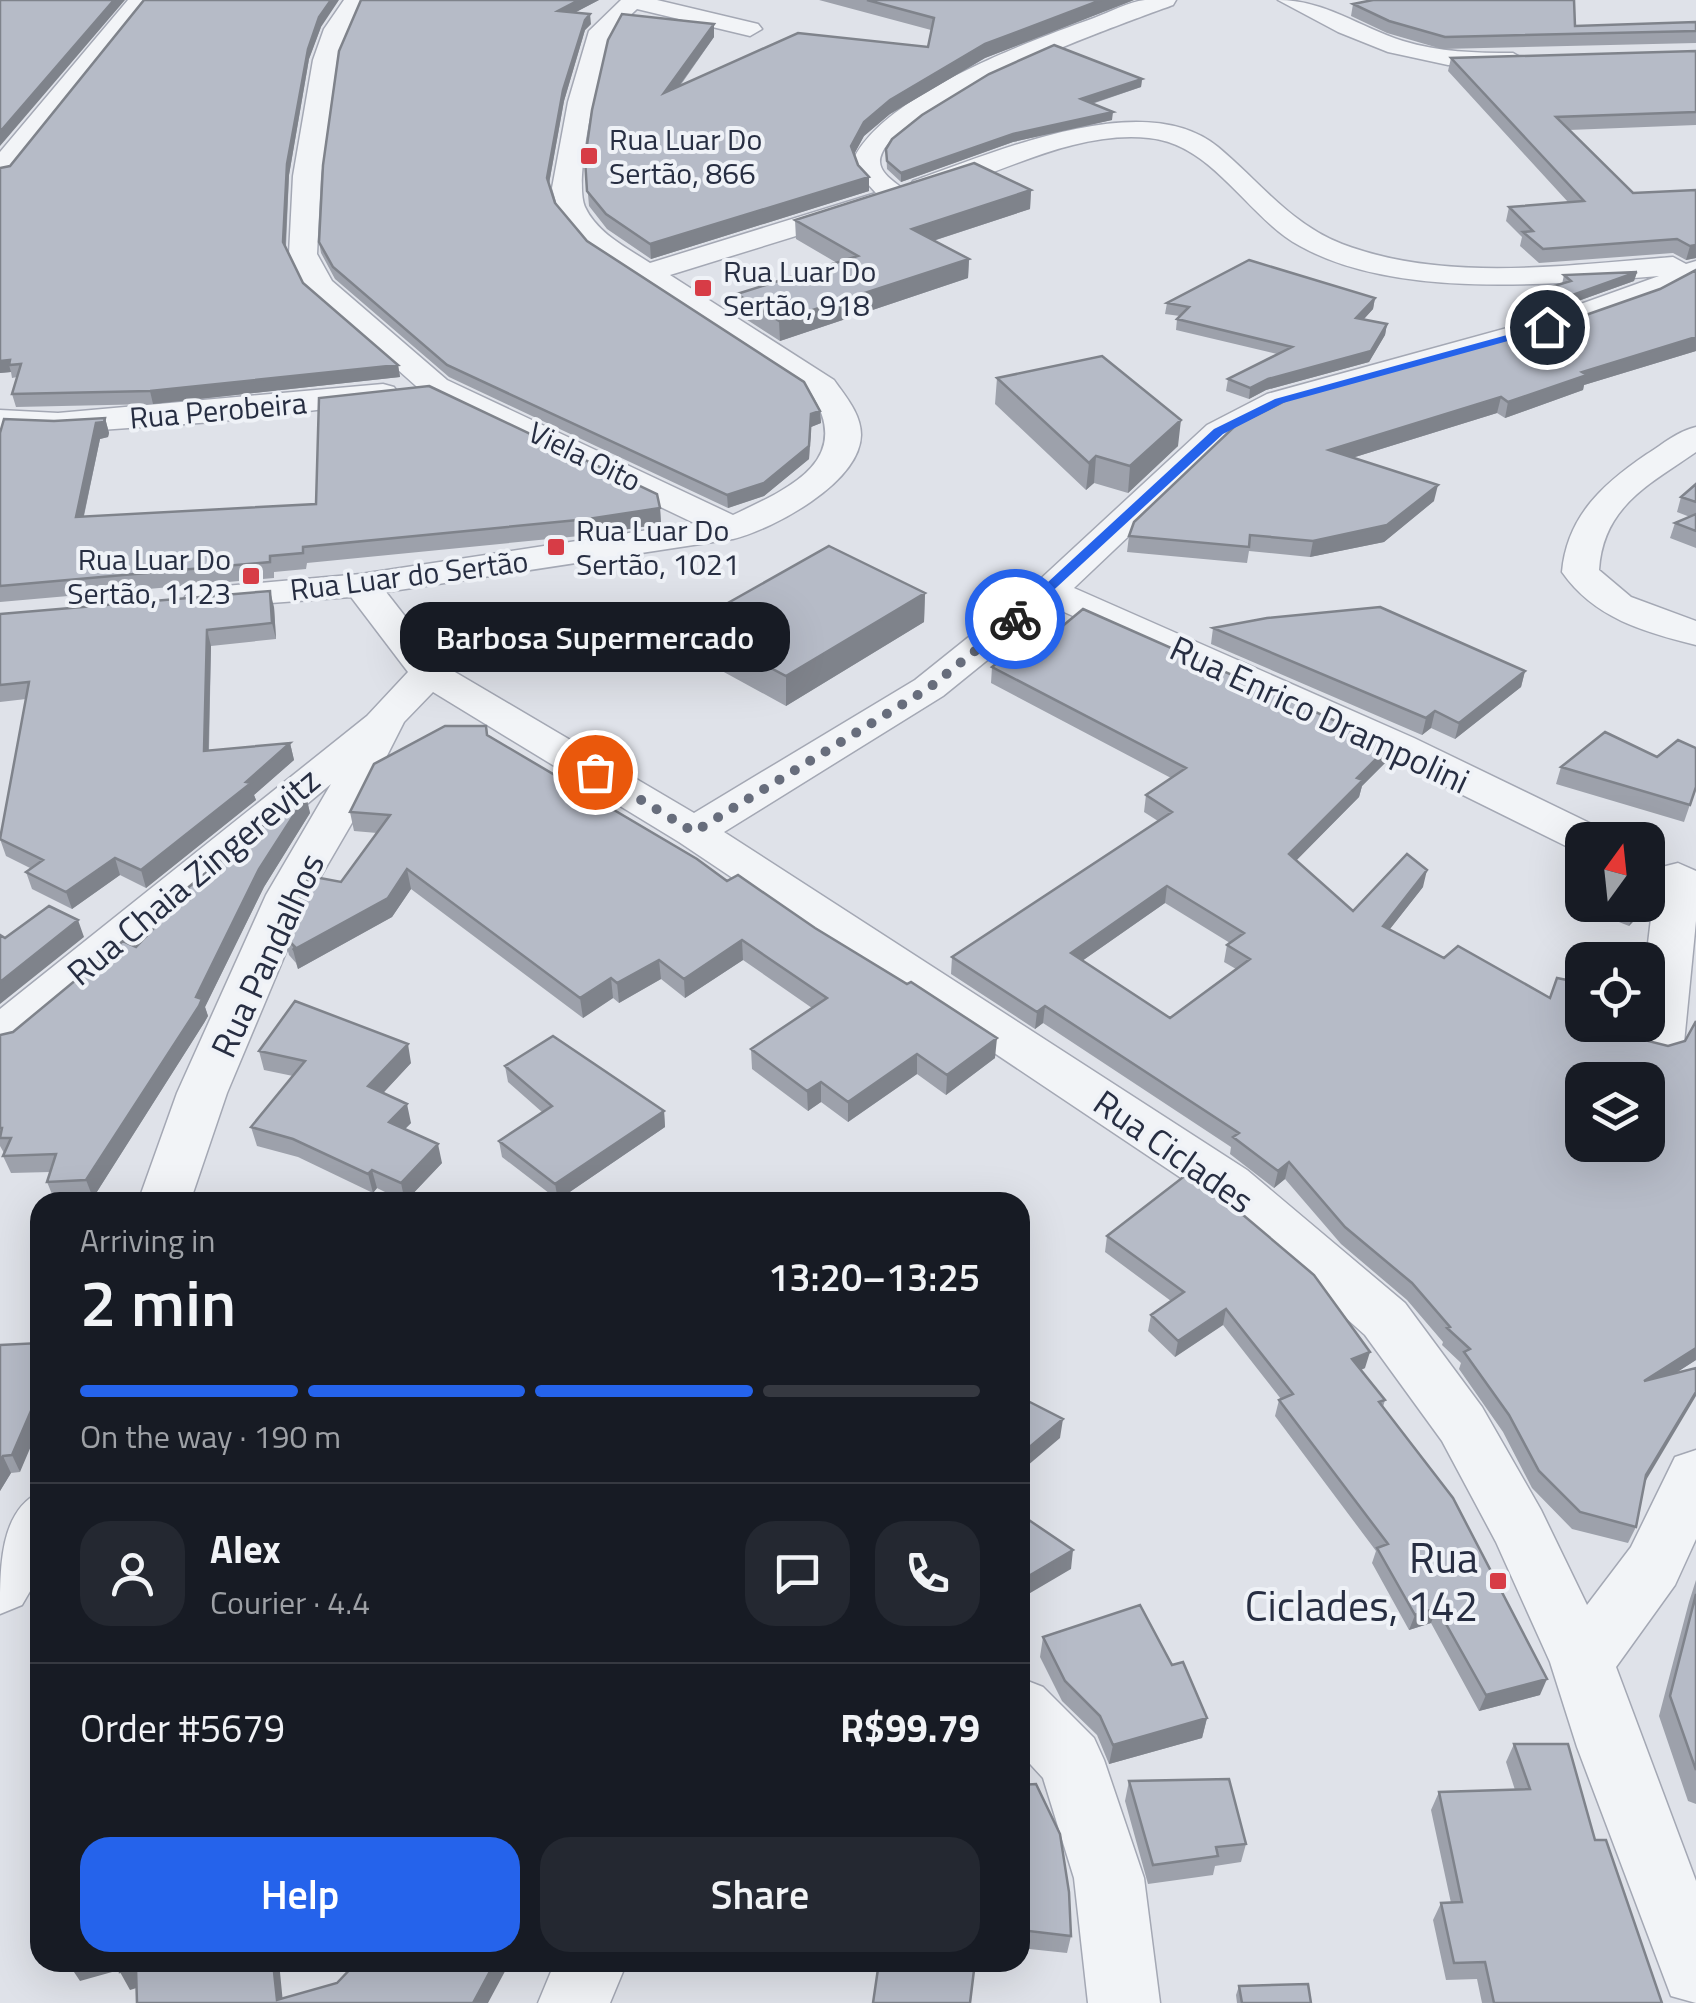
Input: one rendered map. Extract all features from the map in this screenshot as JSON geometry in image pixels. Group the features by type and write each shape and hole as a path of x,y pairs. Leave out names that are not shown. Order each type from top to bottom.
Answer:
{"street":[{"path":"0,169 140,0"},
{"name":"Viela Oito","path":"355,0 336,29 324,60 307,176 302,254 320,286 436,386 732,528"},
{"path":"896,196 870,174 867,161 873,148 891,130 939,94 1030,50 1164,0"},
{"path":"1289,0 1407,53 1468,61 1546,59"},
{"path":"633,1 750,29"},
{"name":"Rua Luar do Sertão","path":"164,600 361,585 732,528 782,508 824,473 840,450 844,424 823,387 600,243 573,212 566,188 580,102 601,31 633,1"},
{"path":"647,273 1063,142 1103,133 1162,131 1203,146 1250,196 1291,231 1333,250 1384,264 1507,276 1696,267"},
{"path":"694,832 929,688 1049,591 1218,432 1279,401 1547,327 1643,294 1696,267"},
{"name":"Rua Perobeira","path":"0,420 58,423 213,412 436,386"},
{"path":"1696,437 1623,488 1595,520 1583,541 1580,572 1595,592 1614,604 1642,618 1696,633"},
{"name":"Rua Ciclades","path":"361,585 430,673 694,832 1229,1184 1384,1318 1462,1424 1520,1529 1582,1662 1610,1747 1696,1971"},
{"name":"Rua Enrico Drampolini","path":"1049,591 1399,747 1565,829"},
{"name":"Rua Pandalhos","path":"167,1192 202,1093 288,895 339,810 386,717 430,673"},
{"name":"Rua Chaia Zingerevitz","path":"0,1034 386,717"},
{"path":"1660,1043 1674,874"},
{"path":"1582,1662 1653,1566 1696,1475"},
{"path":"0,1586 30,1535"},
{"path":"1030,1718 1072,1760 1109,1878 1124,2003"},
{"path":"574,2003 588,1972"}],"building":[{"path":"0,0 114,0 0,132"},
{"path":"144,0 331,0 319,17 308,49 287,164 283,242 303,283 398,365 150,391 12,394 21,364 0,361 0,168 10,166"},
{"path":"361,0 579,0 558,11 590,14 563,90 547,178 555,203 587,241 804,382 820,411 811,414 809,446 764,483 727,495 447,365 333,267 319,242 323,165 339,51"},
{"path":"867,0 1101,0 985,44 890,100 864,122 851,146 858,165 869,177 650,244 606,214 587,191 585,159 592,110 608,40 622,14 714,24 664,93 798,33 928,47 934,18"},
{"path":"1373,0 1574,0 1575,26 1696,22 1696,31 1445,37 1389,21 1353,4"},
{"path":"1054,45 1142,79 1081,99 1113,112 1013,134 901,173 887,161 886,149 892,139 922,115 989,74"},
{"path":"1696,51 1696,112 1556,117 1633,193 1696,190 1696,245 1677,239 1543,249 1523,232 1533,231 1509,207 1584,201 1451,58"},
{"path":"974,163 1031,190 912,229 969,259 779,321 737,294 858,256 795,220"},
{"path":"1249,260 1375,298 1356,318 1387,324 1371,351 1268,379 1250,388 1228,379 1292,347 1177,319 1189,307 1167,303"},
{"path":"1696,270 1696,337 1582,372 1587,375 1508,402 1501,397 1329,450 1438,485 1387,525 1313,541 1250,535 1249,547 1129,536 1134,522 1235,426 1295,396 1563,323 1660,289"},
{"path":"1637,272 1553,302 1534,292 1571,281 1564,275"},
{"path":"1102,356 1181,420 1130,466 1096,456 1089,463 997,378"},
{"path":"429,386 657,494 660,508 588,519 303,547 303,553 270,556 270,562 0,586 0,433 4,419 105,418 104,422 96,423 76,517 316,504 319,398"},
{"path":"1696,484 1696,502 1681,497"},
{"path":"1696,514 1696,531 1675,523"},
{"path":"829,546 925,593 786,676 689,625"},
{"path":"270,591 272,623 207,630 204,751 290,743 246,782 251,783 141,870 115,858 66,892 26,872 43,860 0,839 29,682 0,685 0,614"},
{"path":"1380,607 1525,671 1459,723 1435,711 1426,718 1213,628 1267,618"},
{"path":"1083,609 1390,745 1357,778 1363,780 1289,854 1353,911 1407,854 1427,870 1383,926 1444,958 1458,946 1550,998 1557,978 1565,980 1565,1042 1652,1042 1668,1046 1685,1041 1696,1021 1696,1348 1644,1381 1696,1368 1696,1392 1646,1475 1636,1527 1580,1512 1539,1471 1509,1415 1464,1352 1470,1349 1447,1328 1450,1327 1412,1283 1345,1227 1289,1162 1278,1171 1233,1137 1239,1133 1045,1006 1037,1012 952,957 1172,812 1146,795 1186,768 992,667 1034,633 1047,639","holes":["1167,886 1244,933 1227,945 1250,959 1170,1018 1071,953"]},
{"path":"445,726 486,726 487,735 697,859 727,881 738,875 815,928 907,984 911,982 997,1038 947,1075 917,1054 848,1102 821,1082 807,1091 751,1049 827,998 742,940 684,979 659,960 617,983 611,978 580,998 407,869 388,898 293,950 295,947 284,936 309,876 341,882 390,815 350,812 374,764"},
{"path":"1605,732 1657,757 1678,740 1696,748 1696,787 1690,805 1561,767"},
{"path":"300,795 306,796 259,869 196,997 202,999 199,1006 86,1180 47,1182 56,1154 3,1156 11,1138 0,1138 0,1035 13,1032 123,941 136,947 187,893 184,891"},
{"path":"49,906 78,920 0,982 0,935 5,938"},
{"path":"295,1001 408,1044 368,1086 407,1104 389,1122 438,1144 401,1183 372,1170 368,1174 293,1139 251,1127 305,1061 259,1051"},
{"path":"553,1036 664,1111 555,1184 499,1141 552,1106 505,1066"},
{"path":"1191,1171 1314,1275 1370,1352 1352,1359 1385,1400 1379,1402 1453,1498 1547,1679 1486,1695 1437,1608 1415,1615 1377,1548 1388,1544 1279,1400 1293,1394 1226,1309 1178,1341 1151,1315 1184,1292 1107,1236"},
{"path":"30,1344 30,1413 12,1455 3,1456 0,1461 0,1345"},
{"path":"1030,1402 1063,1419 1030,1447"},
{"path":"1030,1521 1073,1550 1030,1575"},
{"path":"1696,1594 1696,1770 1670,1696"},
{"path":"1140,1605 1172,1665 1183,1662 1207,1718 1113,1745 1100,1716 1065,1681 1043,1637"},
{"path":"1514,1744 1568,1744 1595,1840 1606,1840 1662,2003 1494,2003 1485,1962 1454,1963 1441,1903 1462,1902 1439,1792 1530,1789"},
{"path":"1229,1779 1246,1844 1216,1847 1218,1856 1153,1865 1129,1781"},
{"path":"1030,1784 1036,1784 1060,1834 1071,1936 1030,1931"},
{"path":"136,1972 274,1972 277,2000 337,1983 347,1972 490,1972 473,2003 137,2003"},
{"path":"878,1972 974,1972 970,2003 873,2003"},
{"path":"1308,1984 1311,2003 1242,2003 1239,1986"}],"way so far":[{"path":"595,772 694,832 929,688 1015,619"}],"place":[{"name":"Rua Luar Do Sertão, 866","path":"589,156"},
{"name":"Rua Luar Do Sertão, 918","path":"703,288"},
{"name":"Rua Luar Do Sertão, 1021","path":"556,547"},
{"name":"Rua Luar Do Sertão, 1123","path":"251,576"},
{"name":"Barbosa Supermercado","path":"595,772"},
{"name":"Rua Ciclades, 142","path":"1498,1581"}],"route":[{"path":"1015,619 1218,432 1279,401 1547,327"}]}
